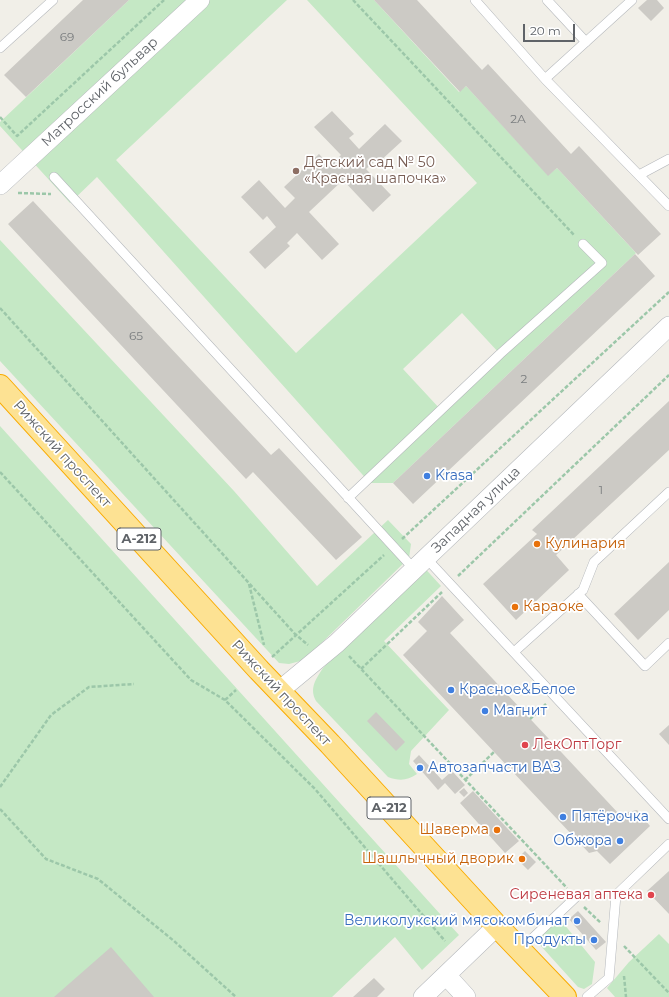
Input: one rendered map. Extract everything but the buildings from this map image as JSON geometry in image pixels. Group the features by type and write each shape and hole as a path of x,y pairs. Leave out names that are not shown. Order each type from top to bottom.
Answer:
{"highway":[{"name":"Рижский проспект","path":"0,386 279,691 565,997"}],"street":[{"name":"Матросский бульвар","path":"8,189 200,0"},
{"name":"Западная улица","path":"279,691 337,643 669,326"},
{"path":"423,997 497,926"},
{"path":"446,975 466,997"}],"lane":[{"path":"0,48 53,0"},
{"path":"475,0 545,79 669,206"},
{"path":"547,0 586,42"},
{"path":"545,79 632,0"},
{"path":"639,175 669,159"},
{"path":"54,177 348,498 394,546 450,584 669,820"},
{"path":"348,498 500,354 602,263 583,244"},
{"path":"514,652 583,590 594,562 669,492"},
{"path":"578,594 645,666 669,643"},
{"path":"587,997 609,978 616,895 669,844"},
{"path":"520,950 576,897"}],"path":[{"path":"0,117 17,136 164,0"},
{"path":"353,0 583,244"},
{"path":"8,189 70,195"},
{"path":"267,661 669,292"},
{"path":"0,308 249,583 311,648"},
{"path":"362,669 669,374"},
{"path":"0,472 191,680 225,700 315,789 445,941"},
{"path":"249,583 264,647"},
{"path":"337,643 576,897"},
{"path":"0,787 51,715 89,687 134,684"},
{"path":"225,700 236,690"},
{"path":"530,719 554,696"},
{"path":"465,780 494,752"},
{"path":"0,809 46,859 98,879 174,941 236,997"},
{"path":"587,910 669,994"}],"green space":[{"path":"129,0 287,0 116,160 296,353 477,183 307,0 374,0 459,92 466,86 548,175 557,168 636,253 393,483 370,483 97,177 70,203 0,126 0,122","holes":["462,313 500,354 441,410 403,369"]},
{"path":"0,240 234,491 317,586 388,520 411,544 409,558 304,660 289,664 279,663 0,361"},
{"path":"0,426 459,935 422,970 395,937 332,997 0,997"},
{"path":"420,563 441,586 384,641 449,710 411,751 409,764 417,774 410,778 399,780 388,777 316,701 313,688 323,668"},
{"path":"559,918 595,962 592,984 584,989 578,987 540,945 542,935"},
{"path":"659,934 669,944 669,997 615,997 607,988 629,962"}],"place":[{"name":"Детский сад № 50 «Красная шапочка»","path":"296,171"},
{"name":"Krasa","path":"427,476"},
{"name":"Кулинария","path":"537,544"},
{"name":"Караоке","path":"515,607"},
{"name":"Красное&Белое","path":"451,690"},
{"name":"Магнит","path":"485,711"},
{"name":"ЛекОптТорг","path":"525,745"},
{"name":"Автозапчасти ВАЗ","path":"420,768"},
{"name":"Пятёрочка","path":"563,817"},
{"name":"Шаверма","path":"497,830"},
{"name":"Обжора","path":"620,841"},
{"name":"Шашлычный дворик","path":"522,859"},
{"name":"Сиреневая аптека","path":"651,895"},
{"name":"Великолукский мясокомбинат","path":"577,921"},
{"name":"Продукты","path":"594,940"}]}
